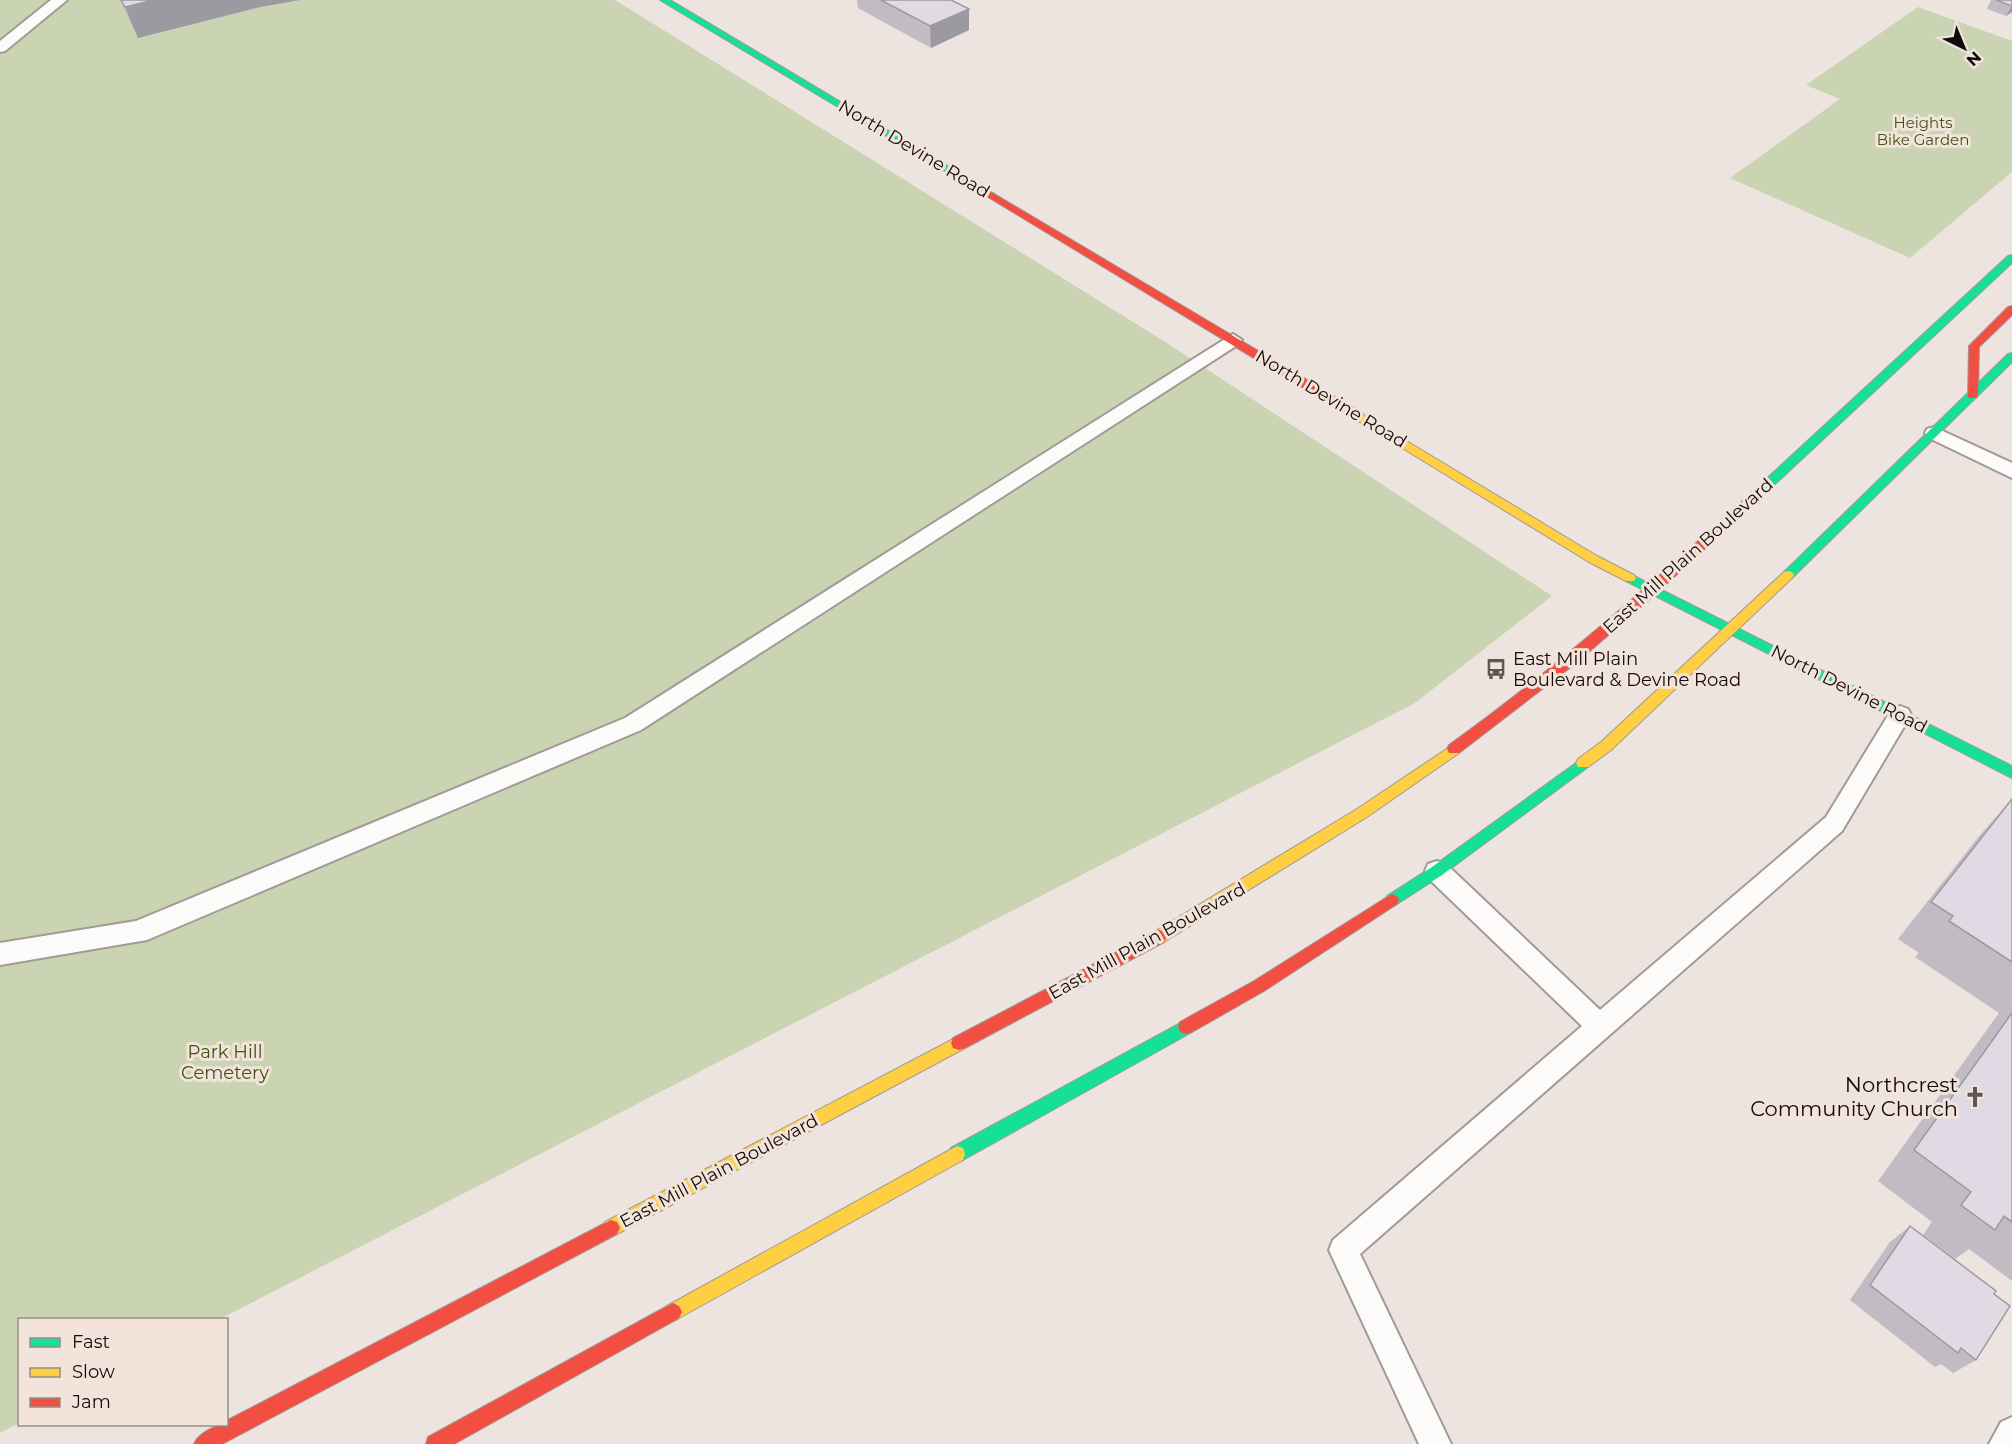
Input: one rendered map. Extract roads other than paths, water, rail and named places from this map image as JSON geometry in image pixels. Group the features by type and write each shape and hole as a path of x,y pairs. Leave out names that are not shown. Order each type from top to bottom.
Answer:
{"main road":[{"name":"North Devine Road","path":"664,0 1233,340 1589,557 2012,772"},
{"name":"East Mill Plain Boulevard","path":"203,1444 1175,929 1362,813 1513,708 1653,591 2012,258"},
{"path":"1972,395 1974,346 2012,309"},
{"path":"435,1444 1259,986 1437,871 1606,746 1731,631 2012,356"}],"lane":[{"path":"0,48 60,0"},
{"path":"0,954 138,932 633,724 1233,340"},
{"path":"1934,433 2012,471"},
{"path":"1435,1444 1343,1250 1834,824 1900,715"},
{"path":"1437,871 1600,1027"},
{"path":"2005,1444 2012,1433"}],"place":[{"name":"East Mill Plain Boulevard & Devine Road","path":"1496,669"},
{"name":"Northcrest Community Church","path":"1975,1097"}],"park label":[{"name":"Heights Bike Garden","path":"1923,132"},
{"name":"Park Hill Cemetery","path":"225,1062"}]}
